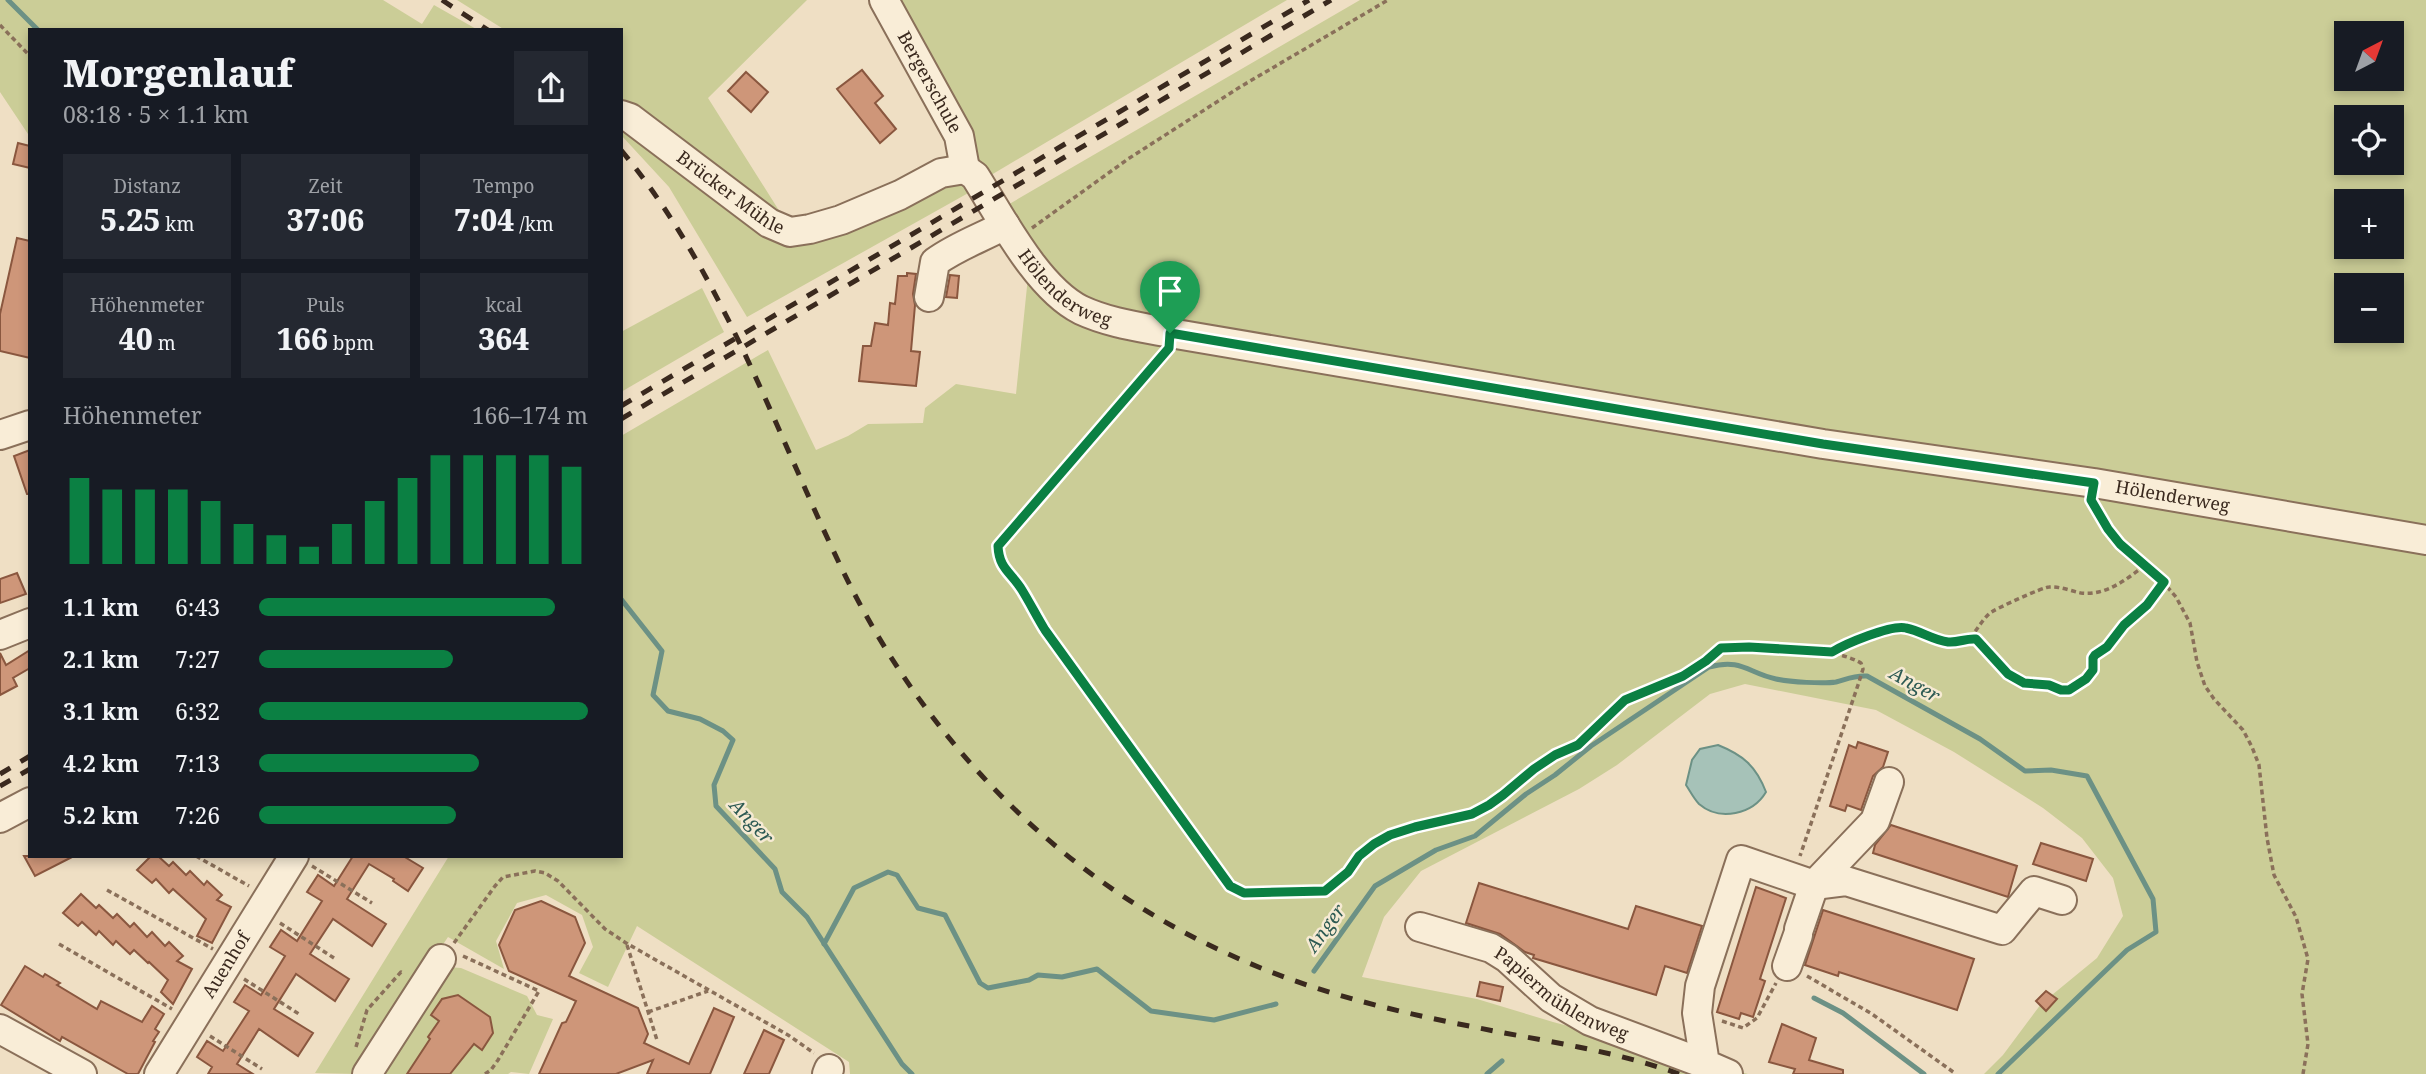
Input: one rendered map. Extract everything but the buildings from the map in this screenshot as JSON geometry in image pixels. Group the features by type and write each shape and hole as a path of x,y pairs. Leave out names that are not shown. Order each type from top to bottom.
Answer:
{"street":[{"name":"Bergerschule","path":"884,0 959,136 965,169"},
{"name":"Brücker Mühle","path":"623,116 630,118 769,223 790,232 841,219 900,195 941,173 965,169"},
{"name":"Hölenderweg","path":"965,169 975,176 1010,232 1057,294 1080,309 1104,319 1170,333 1823,444 2094,483 2426,540"},
{"path":"929,297 935,262 956,247 982,237 1010,232"},
{"path":"0,435 28,426"},
{"path":"0,635 28,624"},
{"path":"1780,977 1799,932 1804,881 1875,821 1889,782"},
{"path":"0,818 28,803"},
{"name":"Auenhof","path":"159,1074 265,904 300,859"},
{"name":"Papiermühlenweg","path":"1716,1069 1697,1013 1700,986 1741,860 1804,881 1846,881 2002,930 2034,891 2062,900"},
{"name":"Papiermühlenweg","path":"1420,927 1491,948 1507,958 1551,998 1590,1021 1716,1069"},
{"path":"367,1074 450,954"},
{"path":"0,1029 82,1074"}],"path":[{"path":"1010,232 1240,87 1388,0"},
{"path":"0,25 28,54"},
{"path":"1170,333 1169,348 998,546 999,558 1006,571 1020,586 1045,630 1230,886 1244,893 1325,891 1348,872 1359,856 1374,844 1390,835 1415,827 1472,814 1489,805 1555,755 1578,745 1625,700 1683,676 1721,648 1749,647 1832,652 1861,663 1863,669 1804,881"},
{"path":"2094,483 2091,500 2108,529 2120,544 2164,582 2176,597 2190,623 2197,662 2205,686 2242,730 2259,765 2274,875 2296,917 2308,959 2302,993 2308,1044 2303,1074"},
{"path":"1969,639 1991,612 2035,591 2048,587 2085,593 2099,592 2111,588 2144,566"},
{"path":"1832,652 1875,634 1904,627 1951,643 1969,639 1982,644 2008,674 2024,683 2069,690 2086,679 2093,670 2095,655 2107,647 2124,625 2147,605 2164,582"},
{"path":"199,858 265,904 334,958"},
{"path":"300,859 372,903"},
{"path":"485,1074 498,1060 539,992 450,954 503,877 535,871 545,873 558,881 605,929 626,943 812,1051 828,1072"},
{"path":"107,890 228,962 299,1014"},
{"path":"626,943 657,1040"},
{"path":"58,944 191,1022 262,1069"},
{"path":"1743,1028 1757,1018 1780,977 1829,987 1956,1074"},
{"path":"648,1012 708,991"}],"green space":[{"path":"0,0 383,0 422,24 434,5 474,28 28,28 28,134 0,92"},
{"path":"457,0 807,0 708,98 790,228 623,110 623,28 502,28"},
{"path":"887,0 1287,0 981,181"},
{"path":"1360,0 2426,0 2426,1074 1984,1074 2003,1055 2041,1004 2097,958 2123,916 2113,878 2082,838 2043,808 1954,752 1876,710 1745,684 1710,694 1617,765 1579,789 1421,871 1384,917 1362,977 1477,999 1748,1074 850,1074 849,1062 637,926 608,987 579,973 593,947 582,915 546,895 517,903 496,941 504,969 448,937 356,1074 315,1073 448,858 623,858 623,435 768,350 816,450 868,424 923,423 925,408 956,384 1016,394 1029,267 1081,306 999,210"},
{"path":"623,120 789,233 942,174 979,187 747,317 669,187 623,137"},
{"path":"702,288 724,332 623,391 623,331"},
{"path":"447,967 461,968 527,996 537,1015 553,1019 529,1074 379,1074"}],"water":[{"path":"1718,745 1748,762 1766,792 1753,806 1745,810 1726,814 1707,810 1697,802 1686,785 1692,760 1700,749"}],"waterway":[{"name":"Anger","path":"8,0 36,28"},
{"name":"Anger","path":"623,602 662,651 653,695 668,711 700,719 723,731 733,740 714,785 716,806 775,869 782,892 807,917 902,1064 912,1074"},
{"name":"Anger","path":"1314,971 1375,886 1436,850 1475,836 1591,746 1709,667 1737,665 1776,679 1823,683 1867,676 1980,739 2025,771 2051,770 2087,776 2153,899 2156,932 2127,950 1998,1074"},
{"name":"Anger","path":"824,944 854,888 888,872 897,875 918,908 945,915 980,983 988,988 1029,980 1038,975 1062,977 1097,969 1151,1011 1214,1020 1276,1004"},
{"name":"Anger","path":"1814,998 1843,1013 1924,1074"},
{"name":"Anger","path":"1487,1074 1502,1061"}],"railway":[{"path":"442,0 485,28"},
{"path":"623,405 1309,0"},
{"path":"623,418 1331,0"},
{"path":"623,153 657,197 718,299 842,569 874,630 911,688 953,743 999,793 1049,840 1103,882 1160,919 1222,951 1283,977 1377,1006 1603,1052 1679,1074"},
{"path":"0,774 28,757"},
{"path":"0,786 28,770"}],"route":[{"path":"1170,333 1823,444 2094,483 2091,500 2108,529 2120,544 2164,582 2147,605 2124,625 2107,647 2095,655 2093,670 2086,679 2069,690 2024,683 2008,674 1976,639 1951,643 1904,627 1875,634 1832,652 1721,648 1683,676 1625,700 1578,745 1555,755 1534,769 1489,805 1472,814 1390,835 1374,844 1359,856 1348,872 1325,891 1244,893 1230,886 1045,630 1020,586 1006,571 999,558 998,546 1169,348 1170,333"}]}
